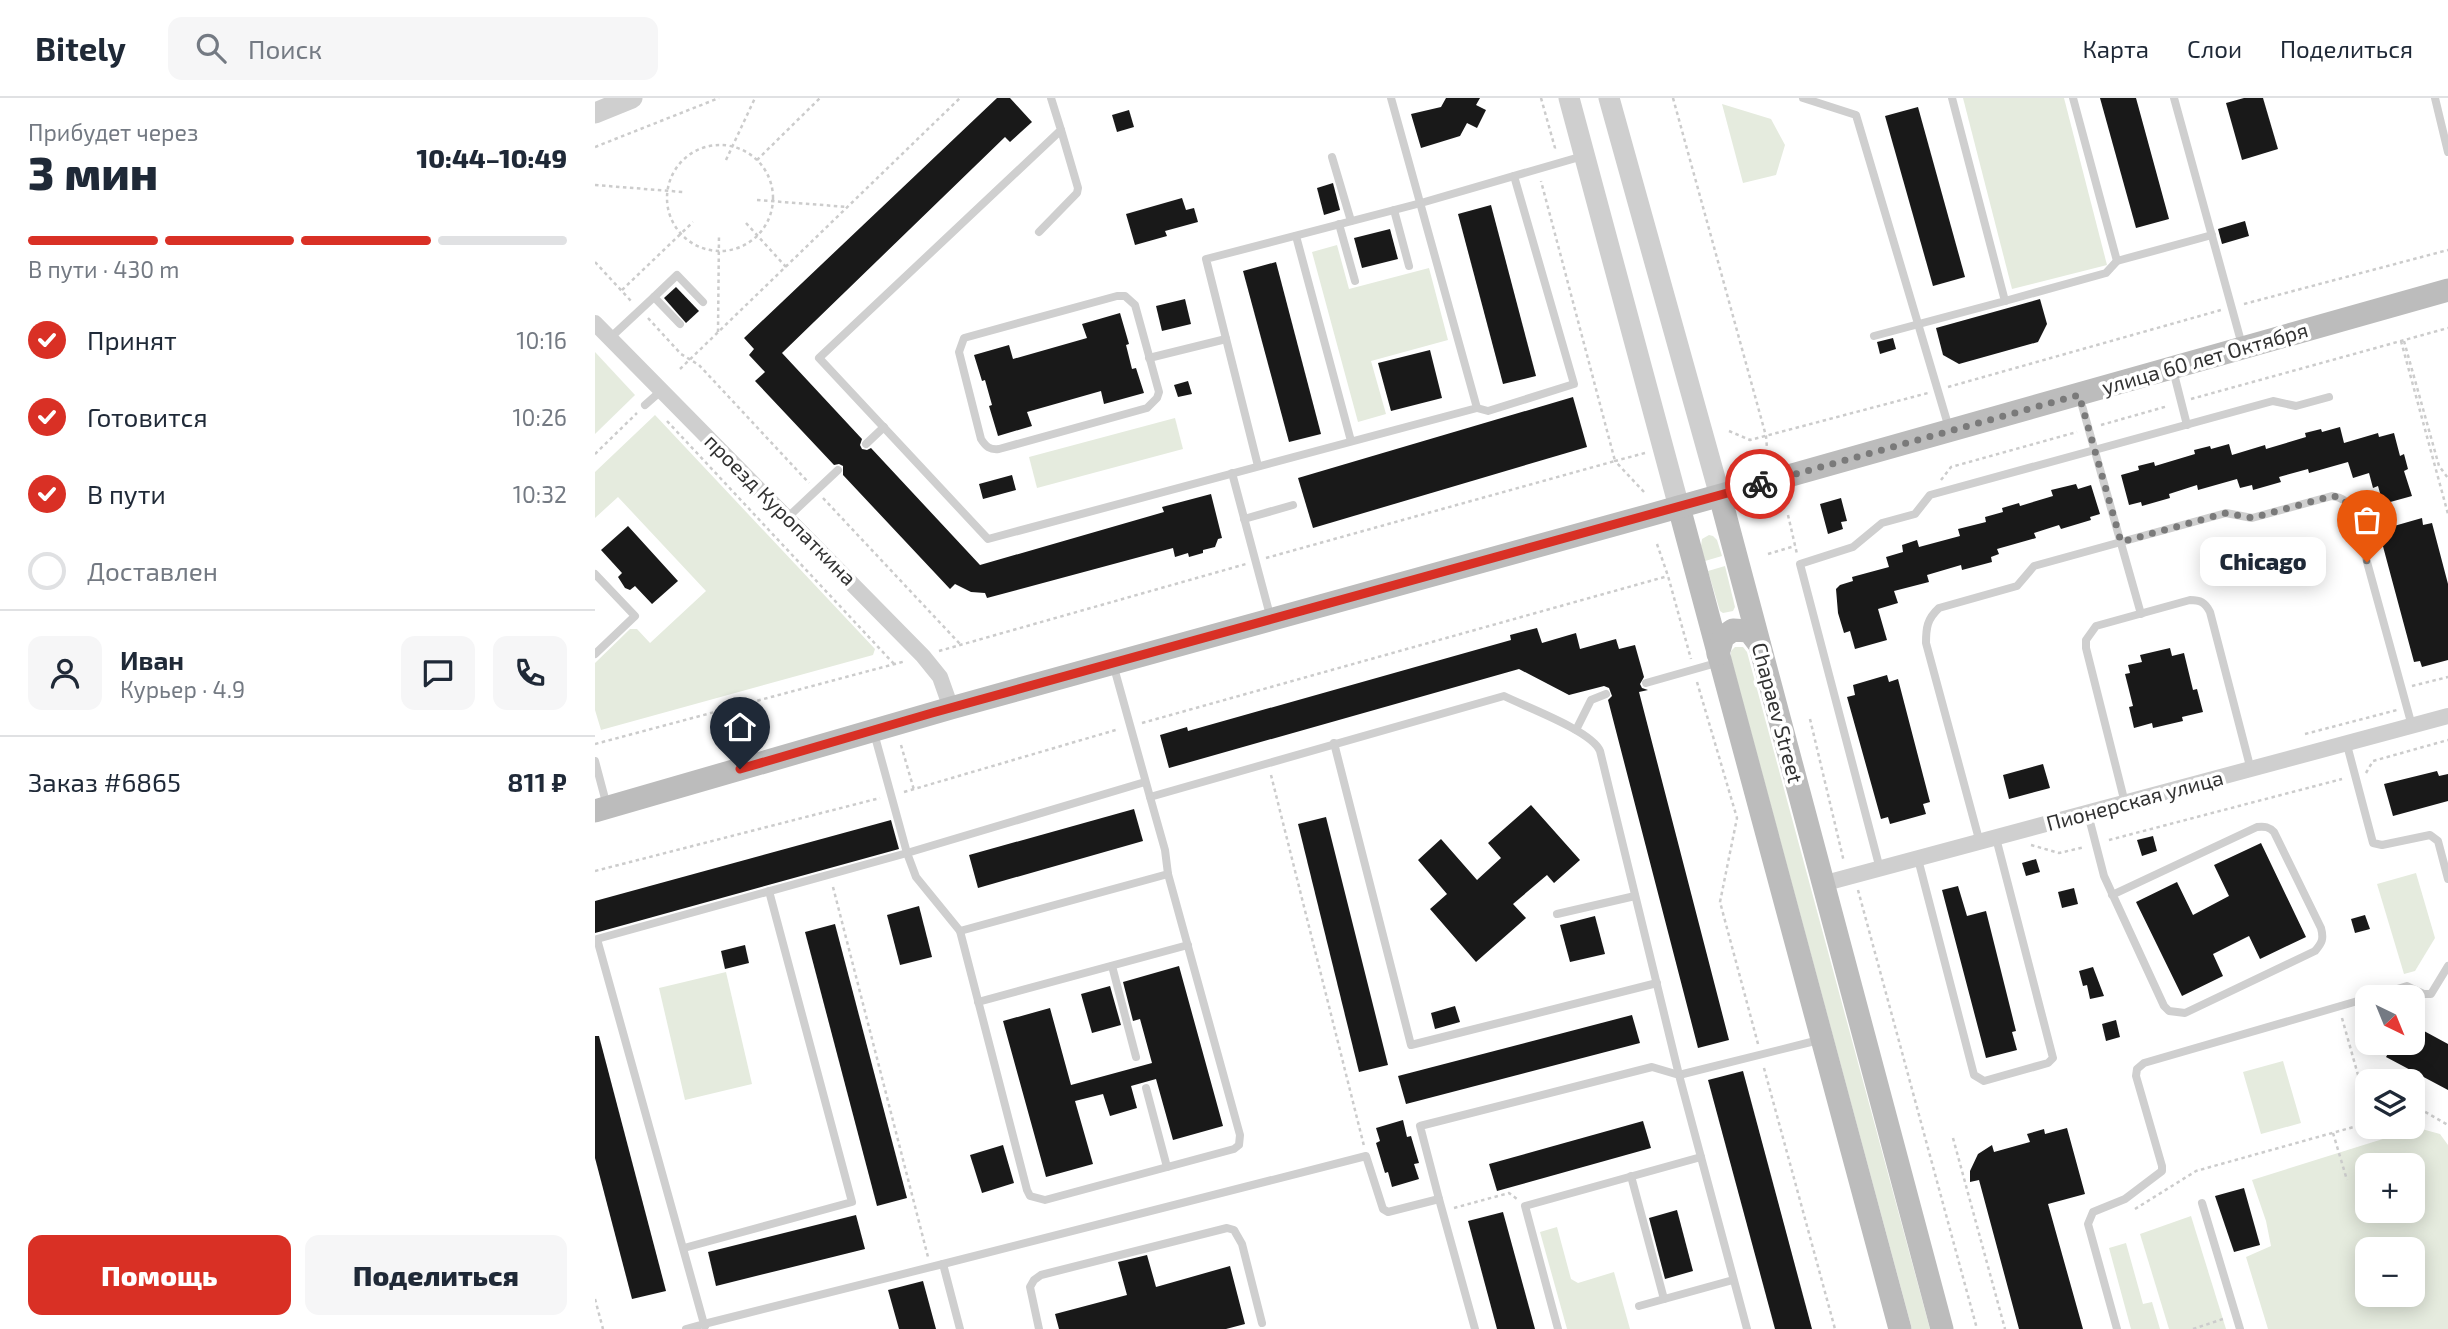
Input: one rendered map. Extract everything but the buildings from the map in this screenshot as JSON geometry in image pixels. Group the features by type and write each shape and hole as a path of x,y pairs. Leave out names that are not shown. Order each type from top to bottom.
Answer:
{"main road":[{"name":"улица 60 лет Октября","path":"1679,507 2448,290"},
{"name":"Chapaev Street","path":"1720,496 1942,1329"},
{"name":"Chapaev Street","path":"1679,507 1900,1329"},
{"path":"601,809 951,708 1679,507"},
{"path":"1719,658 1723,637 1733,630 1749,631 1759,644"}],"street":[{"path":"595,113 632,98"},
{"name":"Chapaev Street","path":"1569,98 1679,507"},
{"name":"Chapaev Street","path":"1609,98 1720,496"},
{"path":"1585,156 1623,146"},
{"name":"проезд Куропаткина","path":"595,323 923,656 940,677 951,708"},
{"name":"Пионерская улица","path":"1822,884 1918,859 1992,845 2125,803 2448,716"}],"lane":[{"path":"1039,232 1077,193 1078,188 1051,98"},
{"path":"1391,98 1477,408"},
{"path":"1803,98 1856,115 1950,431"},
{"path":"1952,98 2005,301"},
{"path":"2073,98 2117,261"},
{"path":"2174,98 2242,348"},
{"path":"2435,98 2448,152"},
{"path":"1061,130 819,358 988,539 1477,408 1488,411 1574,384 1514,176"},
{"path":"1258,466 1206,258 1351,222 1585,156"},
{"path":"1332,157 1351,222"},
{"path":"1394,210 1409,266"},
{"path":"1339,225 1355,281"},
{"path":"1874,336 2106,273 2117,261 2212,235"},
{"path":"1296,236 1351,441"},
{"path":"610,338 677,275 703,302"},
{"path":"1125,296 1135,305 1149,358 1159,392 1147,408 992,449 981,439 959,352 964,338 973,334 1125,296"},
{"path":"654,297 680,324"},
{"path":"1149,358 1226,339"},
{"path":"2172,368 2187,425"},
{"path":"647,403 662,390"},
{"path":"2079,395 2141,614"},
{"path":"1880,869 1800,564 1853,547 1882,523 1915,514 1930,495 2273,401 2296,406 2329,397"},
{"path":"866,444 884,427"},
{"path":"788,517 838,470"},
{"path":"1232,473 1272,620"},
{"path":"1918,859 1974,1075 1984,1081 2048,1063 2053,1058 1992,845 1926,643 1930,616 1939,608 2017,586 2034,566 2226,513 2252,518 2332,496 2342,498 2353,511 2412,726"},
{"path":"1244,519 1293,505"},
{"path":"595,574 635,616 595,654"},
{"path":"2125,803 2086,640 2096,626 2190,600 2199,600 2206,605 2251,769"},
{"path":"1646,683 1694,669 1719,658"},
{"path":"874,730 916,877 960,931 1030,1196 1045,1200 1234,1149 1241,1141 1113,664"},
{"path":"1576,730 1591,700 1606,694"},
{"path":"1150,797 1504,696 1591,738 1600,751 1679,1075 1747,1329"},
{"path":"1334,743 1411,1045 1657,983"},
{"path":"2347,745 2374,843 2382,845 2430,835 2438,841 2448,879"},
{"path":"595,761 601,809"},
{"path":"705,1326 597,939 907,853 1146,782"},
{"path":"2088,814 2112,895 2164,1006 2169,1011 2185,1013 2315,951 2323,937 2274,832 2269,827 2257,827 2112,895"},
{"path":"960,931 1168,874"},
{"path":"684,1248 852,1202 769,891"},
{"path":"1557,914 1635,896"},
{"path":"978,1002 1188,945"},
{"path":"1112,966 1136,1057"},
{"path":"2425,994 2431,993 2448,966"},
{"path":"2117,1329 2088,1224 2093,1212 2125,1199 2162,1171 2136,1076 2137,1069 2144,1063 2355,1002"},
{"path":"1475,1329 1420,1125 1652,1067 1679,1075 1822,1039"},
{"path":"1146,1088 1167,1167"},
{"path":"686,1329 1366,1156 1383,1209 1388,1212 1439,1199"},
{"path":"1558,1329 1525,1206 1701,1157"},
{"path":"1631,1176 1664,1299"},
{"path":"2202,1203 2240,1329"},
{"path":"1039,1329 1030,1287 1041,1275 1227,1228 1234,1230 1242,1244 1262,1323"},
{"path":"943,1264 960,1329"},
{"path":"1639,1306 1733,1280"}],"path":[{"path":"595,147 719,98"},
{"path":"726,160 755,98"},
{"path":"757,160 820,98"},
{"path":"680,369 960,98"},
{"path":"1541,98 1555,148 1552,159 1537,164 1538,170 1615,461 1644,492"},
{"path":"1673,98 1766,436 1767,448"},
{"path":"708,146 732,147 757,160 770,183 772,201 768,218 757,235 737,248 718,250 703,248 681,234 668,209 667,190 674,171 689,155 708,146"},
{"path":"595,185 683,192"},
{"path":"757,200 848,207"},
{"path":"621,290 693,222"},
{"path":"745,223 786,267"},
{"path":"718,332 719,234"},
{"path":"1729,431 1750,440 1766,436 2231,307 2448,250"},
{"path":"595,262 681,354 699,365 960,644"},
{"path":"2448,478 2439,466 2402,341 2448,514"},
{"path":"595,454 647,403 894,664"},
{"path":"595,744 923,656 1651,452"},
{"path":"1768,554 1795,546 1788,515"},
{"path":"1657,544 1737,818 1720,902 1835,1329"},
{"path":"2402,689 2448,677"},
{"path":"2305,734 2407,708"},
{"path":"1809,719 1845,862 1858,891 1977,1329"},
{"path":"1992,845 2031,845 2059,853 2355,776 2368,772 2373,761 2448,740"},
{"path":"901,745 914,790"},
{"path":"1268,762 1366,1156"},
{"path":"829,874 931,1267"},
{"path":"2342,1018 2357,1069"},
{"path":"2425,1112 2448,1125"},
{"path":"2134,1209 2196,1171 2355,1126"},
{"path":"2332,1133 2347,1180"},
{"path":"1953,1138 2005,1329"},
{"path":"1443,1211 1509,1193 1525,1206"},
{"path":"595,1299 603,1329"},
{"path":"2193,1329 2235,1314"}],"shaded area":[{"path":"1963,98 2064,98 2107,265 2012,289"},
{"path":"1722,104 1771,119 1785,145 1776,175 1743,183"},
{"path":"1337,245 1349,289 1429,268 1448,340 1371,361 1386,414 1358,422 1312,252"},
{"path":"595,352 635,395 595,434"},
{"path":"655,415 875,649 873,655 601,730 595,710 595,663 630,629 637,629 650,643 706,591 618,497 595,518 595,472"},
{"path":"1175,418 1183,449 1037,488 1029,457"},
{"path":"1709,535 1717,540 1722,556 1705,561 1702,539"},
{"path":"1725,566 1735,607 1733,611 1723,613 1720,611 1708,571"},
{"path":"1735,647 1743,647 1747,652 1930,1329 1912,1329 1731,658 1731,651"},
{"path":"2416,873 2435,938 2415,971 2404,974 2377,884"},
{"path":"726,972 752,1084 685,1100 659,988"},
{"path":"2283,1061 2301,1123 2261,1134 2243,1072"},
{"path":"2425,1130 2440,1134 2448,1145 2448,1329 2268,1329 2246,1257 2271,1246 2266,1221 2252,1180 2383,1139 2425,1139"},
{"path":"2191,1216 2226,1329 2169,1329 2140,1234"},
{"path":"1557,1227 1571,1279 1578,1283 1614,1272 1630,1329 1567,1329 1540,1232"},
{"path":"2126,1243 2143,1304 2152,1302 2160,1329 2131,1329 2109,1248"}],"way so far":[{"path":"1760,484 2079,395 2121,542 2226,513 2252,518 2332,496 2342,498 2353,511 2367,562"}],"place":[{"name":"Chicago","path":"2367,562"}],"route":[{"path":"740,769 932,713 1760,484"}]}
